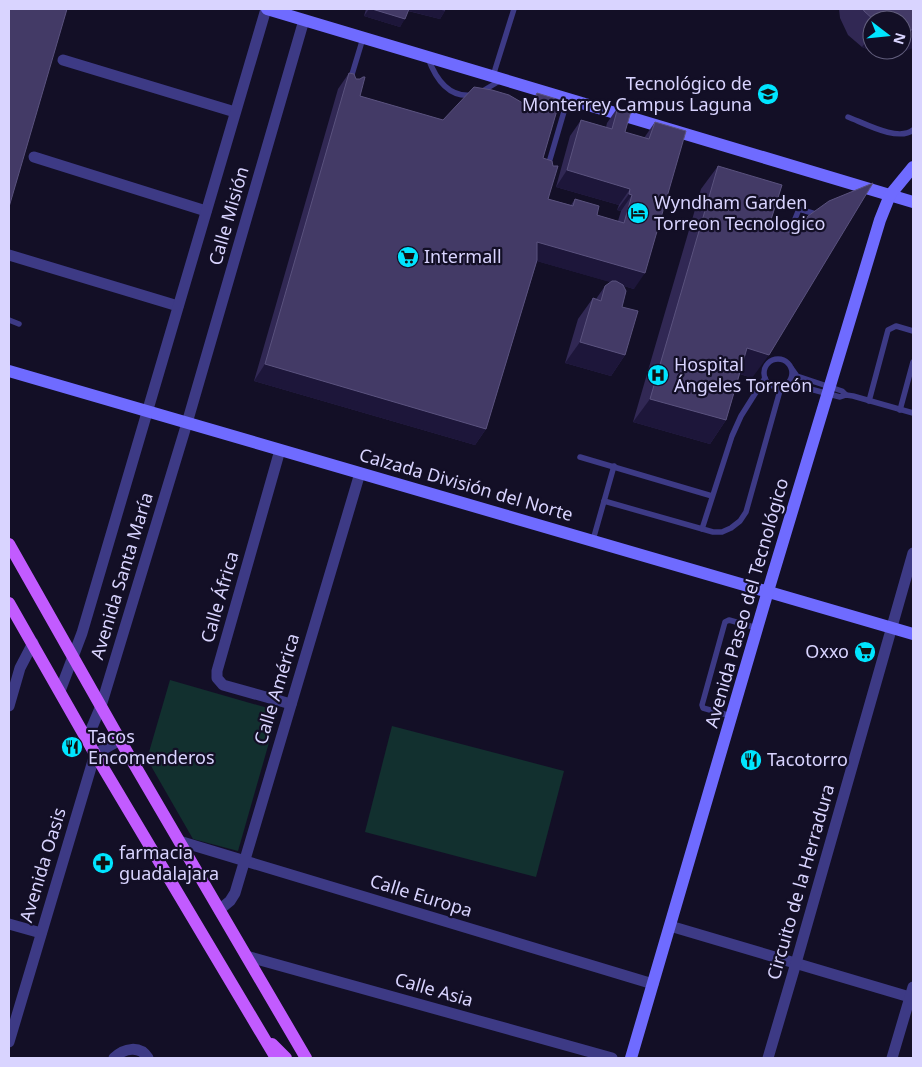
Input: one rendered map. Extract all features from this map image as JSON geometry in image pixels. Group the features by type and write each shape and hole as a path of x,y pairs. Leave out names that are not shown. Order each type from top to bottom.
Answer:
{"main road":[{"path":"266,9 913,202"},
{"name":"Avenida Paseo del Tecnológico","path":"631,1058 757,628 880,220 890,195 913,167"},
{"name":"Calzada División del Norte","path":"9,371 913,634"},
{"path":"9,544 120,740 306,1058"},
{"path":"9,603 95,754 276,1058"},
{"path":"260,1031 286,1058"}],"street":[{"name":"Calle Misión","path":"147,411 266,9"},
{"name":"Calle Misión","path":"187,423 304,20"},
{"path":"63,60 235,112"},
{"path":"34,157 206,211"},
{"path":"9,255 178,306"},
{"name":"Avenida Santa María","path":"60,691 82,633 147,411"},
{"name":"Avenida Santa María","path":"87,739 101,706 187,423"},
{"name":"Calle África","path":"280,450 216,678 223,685 291,704"},
{"name":"Calle América","path":"219,910 230,902 235,894 360,473"},
{"name":"Circuito de la Herradura","path":"768,1058 913,553"},
{"path":"9,706 20,668 33,643"},
{"path":"95,754 120,740"},
{"name":"Avenida Oasis","path":"9,1042 95,754"},
{"name":"Calle Europa","path":"179,841 653,984"},
{"path":"9,924 41,933"},
{"path":"670,926 796,963 912,994 892,1058"},
{"name":"Calle Asia","path":"246,956 612,1058"},
{"path":"114,1058 127,1049 136,1049 148,1058"}],"lane":[{"path":"428,57 444,86 450,91 468,96 475,95 498,77 514,9"},
{"path":"347,91 364,38"},
{"path":"547,169 568,98"},
{"path":"848,117 893,134 905,135 913,130"},
{"path":"787,239 799,209 823,216"},
{"path":"9,320 19,324"},
{"path":"869,401 888,330 896,326 913,331"},
{"path":"791,367 792,374 788,383 781,387 774,387 768,384 764,371 773,360 780,359 791,367 797,376 828,390"},
{"path":"900,410 913,362"},
{"path":"702,529 732,436 741,416 765,378"},
{"path":"788,383 842,391 846,395 913,413"},
{"path":"604,500 713,532 722,532 731,528 740,521 746,512 781,387"},
{"path":"580,457 712,496"},
{"path":"592,540 614,466"},
{"path":"732,716 703,708 702,705 725,622 729,620 757,628"}],"green space":[{"path":"170,680 278,711 238,851 193,839 147,759"},
{"path":"392,726 564,771 536,877 365,832"}],"building":[{"path":"9,9 67,9 9,207"},
{"path":"372,9 409,9 405,19"},
{"path":"913,9 913,30 912,10 864,10"},
{"name":"Intermall","path":"349,73 354,74 356,79 365,77 360,96 443,120 474,87 509,95 533,109 537,93 560,100 543,158 552,161 553,166 558,166 548,199 573,206 575,199 599,206 597,215 624,223 632,195 629,194 630,189 567,170 581,120 612,129 618,107 631,111 625,132 649,139 655,122 686,131 645,273 537,242 537,260 486,429 265,364"},
{"path":"718,166 782,185 769,226 795,234 808,216 829,201 873,183 769,355 747,348 726,420 650,399"},
{"path":"612,281 623,285 626,291 622,307 638,311 625,355 580,342 593,298 601,301 605,286"}],"place":[{"name":"Tecnológico de Monterrey Campus Laguna","path":"768,94"},
{"name":"Wyndham Garden Torreon Tecnologico","path":"638,213"},
{"name":"Intermall","path":"408,257"},
{"name":"Hospital Ángeles Torreón","path":"658,375"},
{"name":"Oxxo","path":"865,652"},
{"name":"Tacos Encomenderos","path":"72,747"},
{"name":"Tacotorro","path":"751,760"},
{"name":"farmacia guadalajara","path":"103,863"}]}
